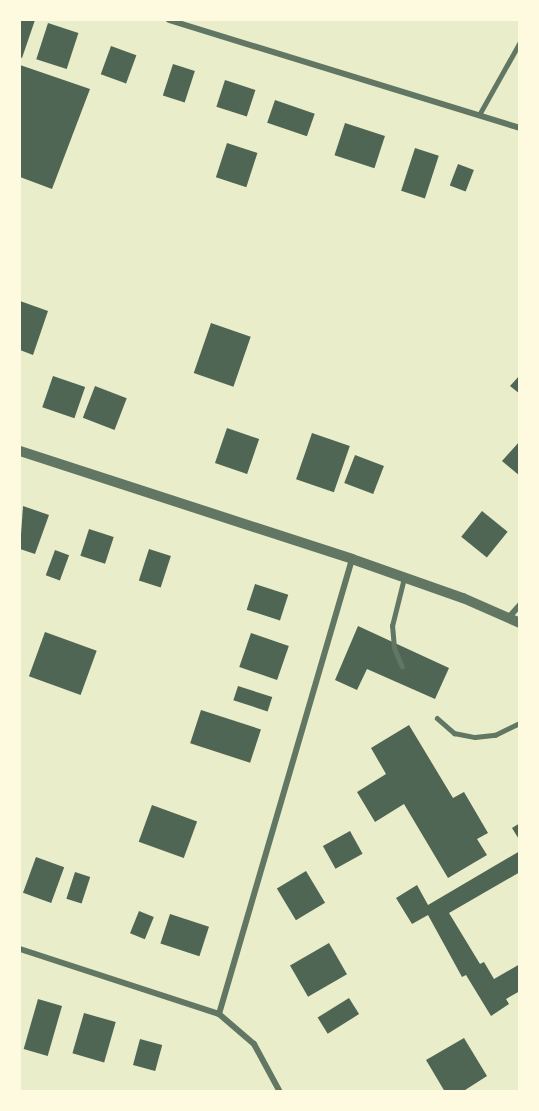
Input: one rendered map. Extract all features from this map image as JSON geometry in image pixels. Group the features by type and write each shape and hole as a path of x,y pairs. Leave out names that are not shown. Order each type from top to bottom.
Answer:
{"street":[{"path":"169,20 519,128"},
{"path":"20,451 352,559 515,619 519,604"},
{"path":"219,1014 352,559"},
{"path":"20,949 219,1014 254,1044 280,1092"}],"lane":[{"path":"479,115 519,42"},
{"path":"402,667 394,648 392,626 404,578"},
{"path":"437,717 454,733 475,737 495,735 519,723"}],"building":[{"path":"20,20 35,20 22,58 20,57"},
{"path":"48,23 78,33 67,69 36,59"},
{"path":"111,46 136,55 126,83 101,74"},
{"path":"173,64 195,71 185,102 163,95"},
{"path":"20,65 90,89 52,189 20,177"},
{"path":"225,80 255,90 247,117 216,107"},
{"path":"275,100 315,114 307,136 267,123"},
{"path":"345,123 385,136 374,168 334,155"},
{"path":"227,143 257,153 246,187 216,177"},
{"path":"415,148 439,156 425,199 401,191"},
{"path":"458,164 474,170 466,192 450,185"},
{"path":"20,301 48,311 33,355 20,350"},
{"path":"211,323 251,337 233,387 194,373"},
{"path":"520,375 520,394 510,386"},
{"path":"53,376 85,387 74,418 42,407"},
{"path":"95,386 127,398 115,430 83,418"},
{"path":"227,428 259,439 247,474 215,463"},
{"path":"312,433 350,446 334,492 296,479"},
{"path":"520,441 520,476 502,461"},
{"path":"355,455 384,466 373,494 344,483"},
{"path":"23,506 49,515 35,554 20,549"},
{"path":"482,511 508,532 487,557 461,537"},
{"path":"89,529 114,537 105,564 80,556"},
{"path":"149,549 171,556 161,587 139,580"},
{"path":"55,550 69,555 60,581 46,575"},
{"path":"255,584 288,595 280,620 247,610"},
{"path":"358,626 449,668 435,699 367,669 357,690 335,680"},
{"path":"45,632 97,651 81,695 29,676"},
{"path":"251,633 289,646 277,680 239,667"},
{"path":"238,686 272,697 268,711 233,700"},
{"path":"201,710 261,729 250,763 190,743"},
{"path":"409,725 453,798 464,792 488,833 477,839 487,855 448,878 404,804 375,822 357,792 386,774 371,748"},
{"path":"152,805 197,821 184,858 139,842"},
{"path":"520,823 520,841 512,828"},
{"path":"350,831 363,854 335,869 323,846"},
{"path":"520,851 520,872 449,913 480,964 484,962 494,979 520,964 520,991 506,999 509,1004 491,1016 466,975 462,977 428,915 412,924 396,898 417,885 428,905"},
{"path":"36,857 64,867 51,903 23,893"},
{"path":"306,871 325,903 296,920 277,889"},
{"path":"75,872 90,877 82,904 66,899"},
{"path":"139,911 154,917 145,939 130,933"},
{"path":"170,914 209,927 199,956 160,943"},
{"path":"329,943 347,974 308,997 290,965"},
{"path":"349,998 359,1014 328,1034 318,1018"},
{"path":"38,999 62,1006 48,1056 24,1049"},
{"path":"84,1013 116,1022 104,1062 72,1053"},
{"path":"464,1038 487,1076 462,1092 445,1092 426,1060"},
{"path":"140,1039 162,1045 155,1071 133,1065"}]}
